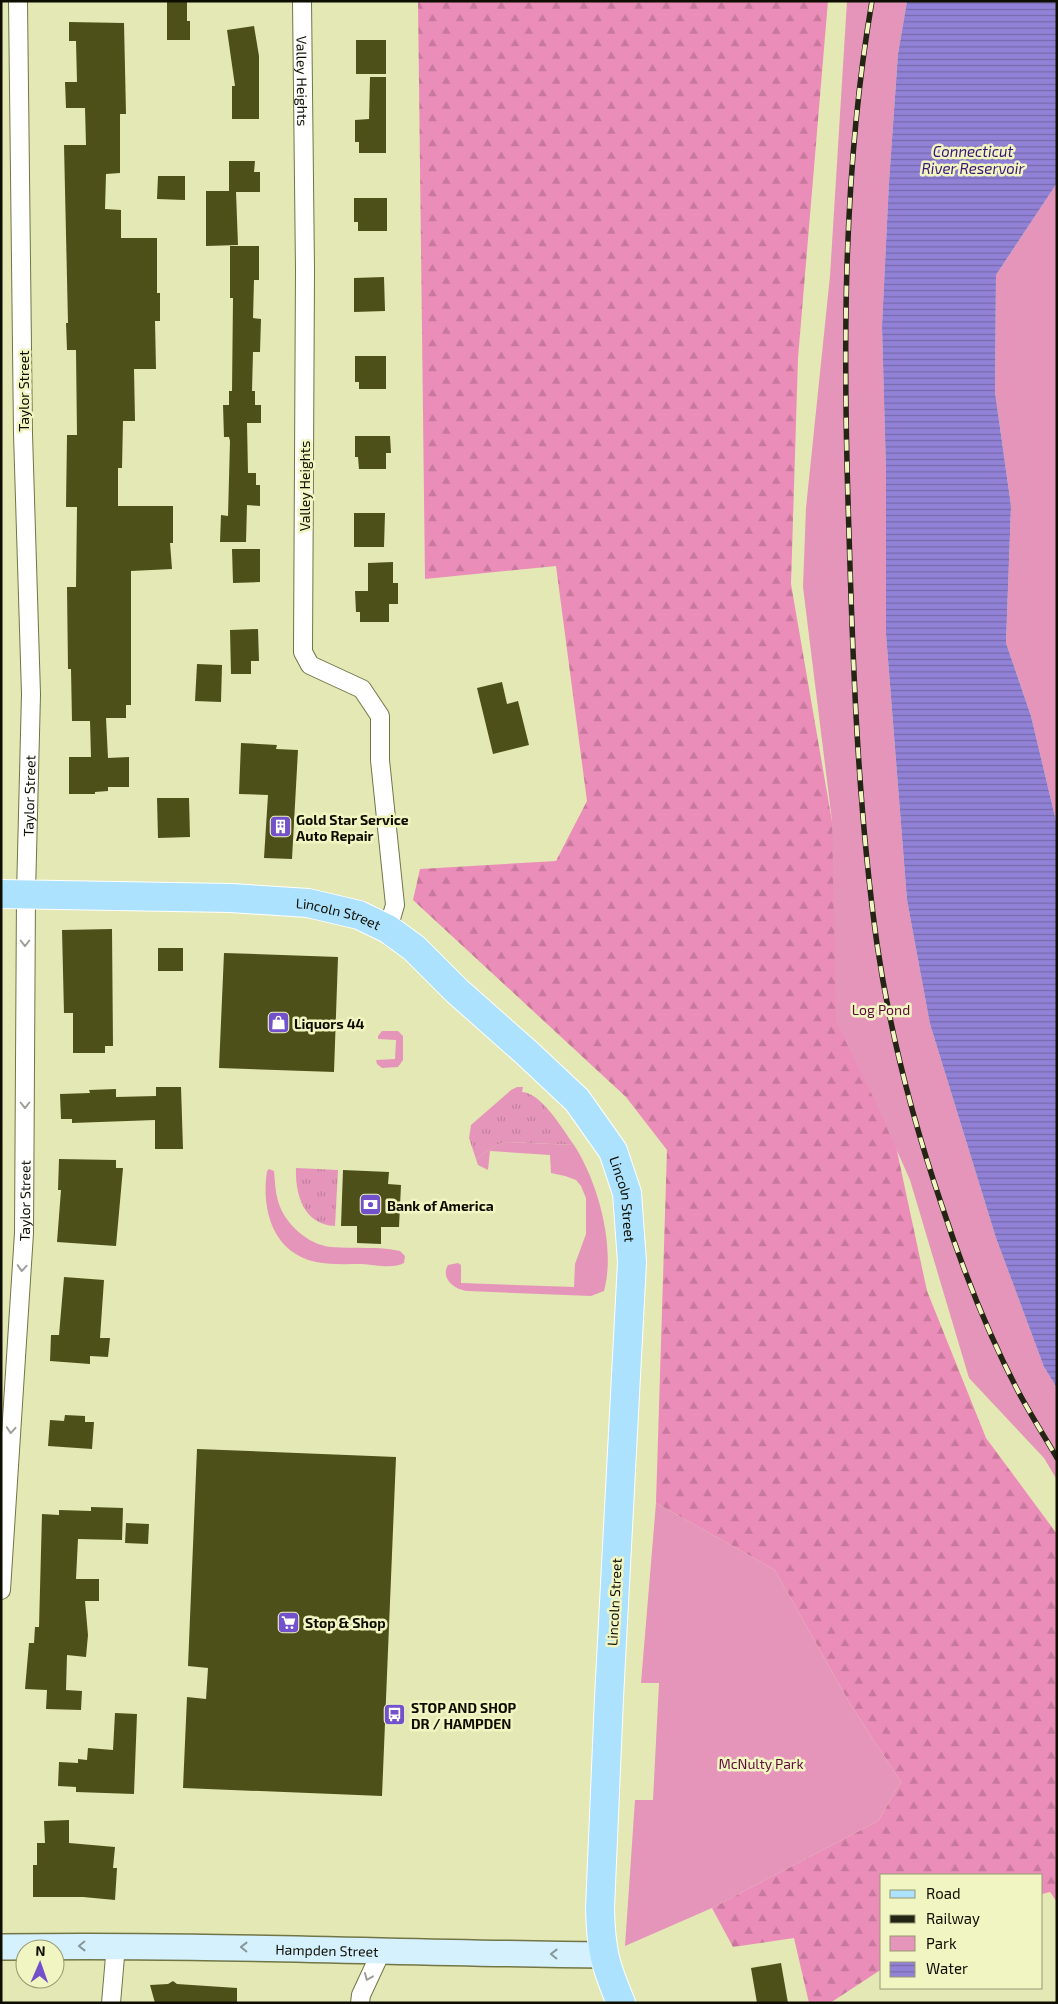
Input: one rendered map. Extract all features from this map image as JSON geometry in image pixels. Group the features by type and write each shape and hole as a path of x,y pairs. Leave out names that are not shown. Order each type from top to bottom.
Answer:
{"main road":[{"name":"Lincoln Street","path":"13,894 231,898 308,903 359,915 388,929 414,948 457,991 527,1053 577,1100 613,1152 627,1193 632,1262 601,1877 603,1955"},
{"name":"Hampden Street","path":"1,1947 286,1948 381,1952 603,1955"},
{"path":"603,1955 621,2003"}],"street":[{"name":"Taylor Street","path":"1,1590 24,1233 13,894 31,694 23,434 18,1"},
{"name":"Valley Heights","path":"302,1 305,260 303,652 310,665 362,689 380,716 380,760 395,905 388,929"},
{"path":"111,2003 116,1946"},
{"path":"360,2003 360,1995 381,1952"}],"green space":[{"path":"418,1 828,1 798,358 791,584 855,955 927,1291 986,1438 1057,1534 1057,1902 1050,1892 1043,1894 1043,1874 880,1874 880,1970 830,2003 809,2003 794,1938 733,1947 712,1908 878,1821 901,1782 849,1702 775,1570 656,1503 667,1150 626,1097 413,900 420,869 556,861 587,801 556,566 425,579"},
{"name":"Log Pond","path":"847,1 907,1 898,54 882,326 886,472 886,634 907,900 930,1024 996,1238 1044,1367 1057,1388 1057,1480 1044,1458 969,1378 910,1180 874,1099 836,1022 832,821 803,587 806,508 830,276"},
{"path":"1057,183 1057,825 1031,716 1006,643 1011,506 995,392 996,275"},
{"path":"382,1031 398,1031 403,1036 403,1060 398,1067 382,1068 377,1064 376,1060 395,1059 396,1040 378,1039"},
{"path":"523,1087 522,1092 530,1094 544,1105 574,1145 506,1142 497,1145 476,1159 469,1138 471,1125 511,1090"},
{"path":"506,1142 574,1145 590,1177 602,1215 608,1255 604,1291 591,1296 468,1291 454,1286 447,1279 446,1270 448,1265 458,1263 461,1265 461,1283 574,1287 575,1264 586,1234 586,1198 581,1186 576,1180 551,1173 550,1155 490,1151 488,1170 478,1165 476,1159 497,1145"},
{"path":"296,1168 338,1170 335,1226 316,1220 304,1207 297,1188"},
{"path":"269,1169 274,1171 276,1194 281,1209 298,1232 314,1242 331,1247 400,1251 405,1256 404,1263 400,1265 378,1266 322,1263 301,1257 289,1249 280,1240 273,1228 269,1215 266,1186 267,1171"},
{"name":"McNulty Park","path":"656,1503 775,1570 849,1702 901,1782 878,1821 712,1908 625,1946 635,1800 653,1800 659,1683 641,1683"}],"water":[{"name":"Connecticut River Reservoir","path":"907,1 1057,1 1057,183 996,275 995,392 1011,506 1006,643 1031,716 1057,825 1057,1388 1044,1367 996,1238 930,1024 907,900 886,634 886,472 882,326 898,54"}],"building":[{"path":"167,1 187,1 187,21 190,21 190,40 167,40"},
{"path":"69,22 124,23 126,114 120,114 120,173 106,174 105,209 121,210 121,238 157,238 157,293 160,293 160,321 155,321 156,369 134,369 135,421 123,421 122,468 118,468 118,506 173,506 173,543 170,543 172,569 131,571 131,705 126,705 126,718 106,718 108,758 129,757 129,787 108,787 108,791 95,792 95,794 69,794 69,757 91,757 90,721 72,721 71,669 68,669 67,587 76,587 77,507 66,507 67,435 77,435 76,350 67,350 64,145 86,145 85,108 66,108 65,82 77,82 76,41 69,41"},
{"path":"254,26 259,56 259,119 232,119 232,86 235,86 227,30"},
{"path":"356,40 386,40 386,74 356,74"},
{"path":"370,77 386,77 386,153 359,153 359,142 355,142 355,120 369,119"},
{"path":"229,161 255,161 254,172 260,172 260,192 236,192 238,245 206,246 206,191 229,191"},
{"path":"158,176 185,176 185,200 157,199"},
{"path":"354,198 387,198 387,231 358,231 358,222 354,222"},
{"path":"230,246 259,246 259,280 254,280 253,318 261,319 260,352 253,352 252,391 255,391 255,405 261,405 261,423 247,423 248,473 256,473 256,485 260,485 260,506 247,505 246,542 220,542 221,515 228,516 230,441 229,437 224,437 223,405 229,405 229,391 232,391 233,298 230,298"},
{"path":"384,277 385,311 354,312 354,278"},
{"path":"355,356 386,356 386,389 359,389 359,382 355,382"},
{"path":"355,436 390,436 391,453 386,453 386,469 359,469 358,457 355,457"},
{"path":"354,513 385,513 384,547 354,547"},
{"path":"232,549 260,549 260,582 233,583"},
{"path":"393,562 393,583 398,583 398,604 389,604 389,622 360,622 360,612 356,612 355,591 368,591 368,563"},
{"path":"258,629 259,661 251,661 251,674 231,674 230,630"},
{"path":"197,664 222,665 221,702 195,701"},
{"path":"502,682 507,704 518,701 529,745 493,754 477,688"},
{"name":"Gold Star Service Auto Repair","path":"241,743 277,745 276,749 298,750 292,859 264,858 268,795 239,794"},
{"path":"157,798 189,798 190,837 158,838"},
{"path":"112,929 113,1046 105,1046 105,1053 73,1053 73,1013 64,1013 62,930"},
{"path":"158,948 183,948 183,971 158,971"},
{"name":"Liquors 44","path":"224,953 338,957 334,1072 219,1068"},
{"path":"156,1087 181,1087 183,1149 155,1149 155,1120 72,1123 72,1119 61,1119 60,1094 90,1093 89,1090 116,1089 116,1097 156,1096"},
{"path":"59,1159 116,1160 116,1168 123,1168 116,1246 57,1242 61,1190 58,1190"},
{"name":"Bank of America","path":"343,1170 389,1172 388,1184 401,1185 399,1227 381,1227 381,1244 357,1243 357,1226 341,1226"},
{"path":"64,1277 104,1280 100,1338 110,1338 108,1357 90,1356 90,1364 50,1361 51,1335 59,1335"},
{"path":"65,1415 85,1416 85,1422 94,1422 92,1449 48,1446 50,1420 64,1421"},
{"name":"Stop & Shop","path":"197,1449 396,1457 382,1796 183,1788 187,1697 206,1699 208,1668 188,1666"},
{"path":"91,1507 123,1508 122,1540 78,1539 76,1579 99,1579 99,1601 85,1601 88,1635 86,1657 67,1655 66,1690 82,1691 81,1710 46,1709 47,1690 25,1689 29,1643 34,1643 35,1627 39,1627 42,1514 59,1515 59,1510 91,1511"},
{"path":"126,1523 149,1524 148,1544 125,1543"},
{"path":"115,1713 137,1714 134,1794 76,1792 76,1787 58,1786 59,1762 78,1763 78,1759 87,1760 88,1748 113,1750"},
{"path":"69,1820 69,1843 115,1847 113,1868 117,1868 115,1900 83,1897 33,1897 33,1865 37,1865 37,1843 45,1843 44,1821"},
{"path":"781,1963 788,2003 757,2003 751,1968"},
{"path":"173,1981 177,1984 237,1988 237,2003 155,2003 150,1985 168,1984"}],"railway":[{"path":"872,1 862,67 850,199 847,266 846,400 855,687 865,842 877,944 889,1011 912,1109 931,1174 959,1254 987,1325 1008,1371 1057,1458"}],"place":[{"name":"Gold Star Service Auto Repair","path":"280,827"},
{"name":"Liquors 44","path":"278,1023"},
{"name":"Bank of America","path":"371,1205"},
{"name":"Stop & Shop","path":"289,1622"},
{"name":"STOP AND SHOP DR / HAMPDEN","path":"395,1715"}]}
